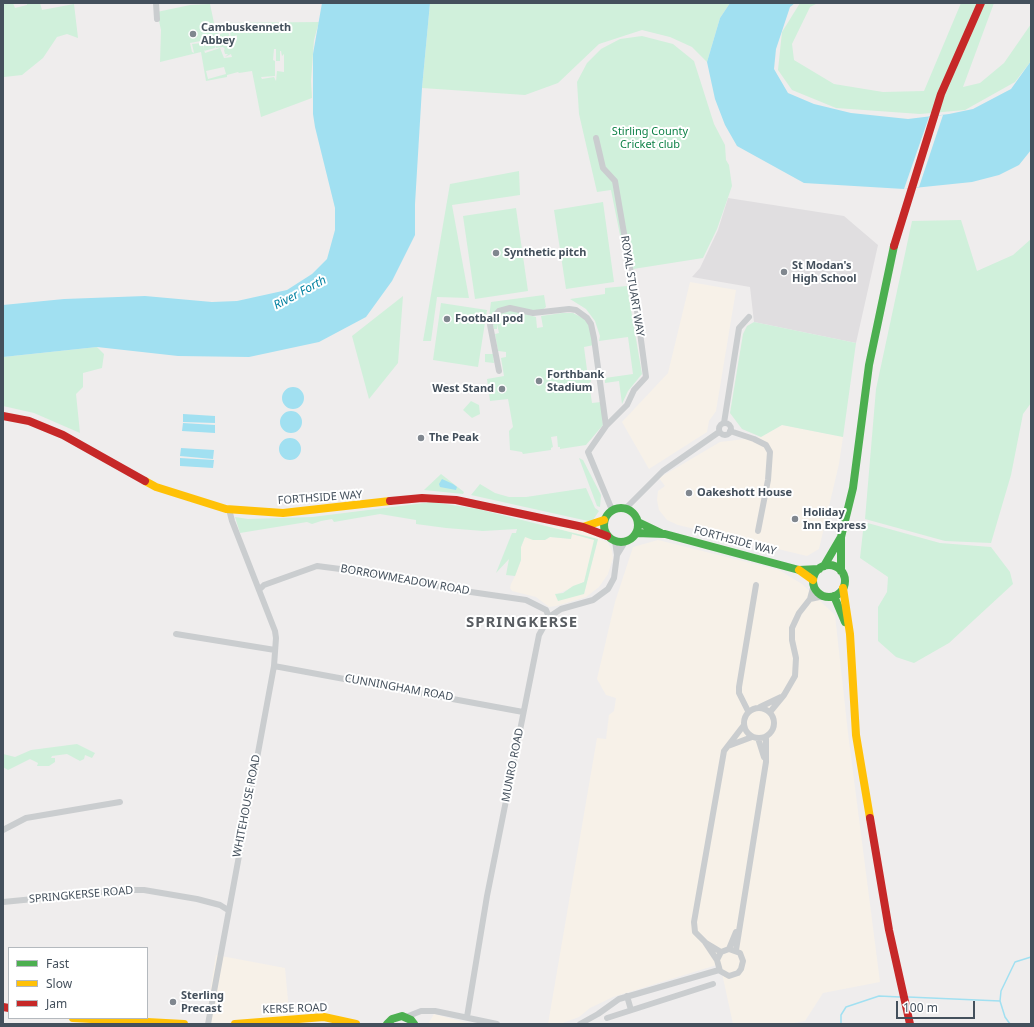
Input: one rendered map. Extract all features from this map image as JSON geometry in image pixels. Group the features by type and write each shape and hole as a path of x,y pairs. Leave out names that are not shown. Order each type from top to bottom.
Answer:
{"main road":[{"path":"910,1024 889,930 856,735 850,634 843,588 845,581 841,571 841,537 852,488 869,365 889,263 906,202 941,94 981,3"},
{"name":"FORTHSIDE WAY","path":"3,416 30,421 63,435 156,487 229,509 283,513 422,498 468,502 583,527 607,536"},
{"path":"583,527 604,520 612,510 620,507 626,508 634,513 638,522 636,533 633,538 625,542 615,541 607,536 604,530 604,520"},
{"name":"FORTHSIDE WAY","path":"638,522 665,534 799,570 821,568"},
{"name":"FORTHSIDE WAY","path":"636,533 665,534"},
{"path":"841,537 821,568 814,582 817,591 824,596 834,596 843,588"},
{"path":"821,568 833,566 841,571"},
{"name":"FORTHSIDE WAY","path":"799,570 814,582"},
{"path":"834,596 850,634"},
{"path":"386,1023 396,1017 406,1018 414,1024"},
{"name":"KERSE ROAD","path":"235,1024 284,1019 324,1018 356,1024"},
{"path":"92,1019 184,1024"}],"street":[{"path":"156,3 157,19"},
{"name":"ROYAL STUART WAY","path":"596,138 602,168 615,180 636,303 646,377 634,390 627,405 606,426 588,452 612,510"},
{"path":"499,371 490,325 495,314 510,308 533,313 570,309 576,310 587,318 591,324 606,426"},
{"path":"626,508 663,471 719,432 719,427 724,423 739,328 749,317"},
{"path":"724,423 729,425 730,431"},
{"path":"719,432 725,435 730,431"},
{"path":"730,431 754,439 766,445 770,452 768,480 758,531"},
{"name":"WHITEHOUSE ROAD","path":"208,1024 274,666 275,650 275,631 232,521 229,509"},
{"path":"549,617 561,610 593,600 608,589 614,578 617,555 615,541"},
{"path":"617,555 625,542"},
{"name":"BORROWMEADOW ROAD","path":"259,590 264,585 317,566 379,574 457,590 526,600 546,610 549,617"},
{"path":"770,712 784,695 795,676 796,658 792,640 792,628 799,613 810,599 814,582"},
{"path":"748,711 739,693 739,687 756,585"},
{"path":"810,599 824,596"},
{"name":"MUNRO ROAD","path":"467,1017 489,889 523,712 539,635 549,617"},
{"path":"176,634 275,650"},
{"name":"CUNNINGHAM ROAD","path":"274,666 523,712"},
{"path":"766,762 755,738 745,730 745,717 748,711 760,707 784,695"},
{"path":"727,747 755,738 766,737 773,730 775,723 770,712 760,707"},
{"path":"719,970 717,960 705,942 695,932 694,922 724,752 744,725"},
{"path":"736,950 766,762 766,737"},
{"path":"3,830 26,818 120,802"},
{"name":"SPRINGKERSE ROAD","path":"3,902 118,891 144,890 197,899 220,905 228,910"},
{"path":"729,949 739,927"},
{"path":"705,942 721,952"},
{"path":"580,1024 598,1014 613,1002 627,996 719,970 729,976 741,969 743,961 740,953 736,950 729,949 721,952 717,960"},
{"path":"607,1018 713,984"},
{"path":"627,996 631,1010"},
{"path":"406,1018 421,1011 467,1017 497,1024"}],"shaded area":[{"name":"St Modan's High School","path":"728,198 844,216 878,245 856,343 754,322 750,287 692,277 700,268 718,230"},
{"path":"690,282 736,290 716,411 709,421 707,432 649,469 622,422 668,373"},
{"path":"782,425 843,437 839,464 819,549 807,556 678,525 667,520 659,510 657,500 658,491 665,486 659,478 720,442 761,437"},
{"path":"540,525 582,529 608,543 612,551 613,558 608,574 599,587 586,597 549,607 536,597 512,591 510,588 521,560 521,547 525,537 545,540 550,537 570,539 572,534 595,540 584,582 555,595 584,594 598,539"},
{"path":"658,540 779,570 802,584 835,615 848,733 880,982 823,993 805,1021 788,1024 733,1024 720,964 613,997 590,1008 579,1017 560,1024 548,1024 597,738 606,739 609,715 614,711 616,698 606,695 597,679 615,602 633,547"},
{"path":"216,955 285,968 289,1011 312,1024 205,1024"},
{"path":"434,1014 471,1024 428,1024"}],"green space":[{"path":"13,3 15,8 27,5 27,3 40,3 42,10 74,4 78,38 67,34 57,37 43,58 22,75 4,77 3,4"},
{"path":"430,3 730,3 720,18 707,62 692,47 670,37 642,30 599,44 558,83 525,95 422,88"},
{"path":"800,3 818,3 810,7 792,44 794,60 834,84 883,92 924,91 961,3 994,3 963,87 980,83 1004,63 1031,24 1031,61 1015,82 965,110 920,114 836,108 792,90 778,70 782,32"},
{"path":"210,4 214,23 319,22 314,40 311,81 312,98 261,117 252,71 238,72 227,75 227,77 206,81 201,52 160,62 161,30 157,12 190,5","holes":["229,29 231,37 237,35 237,37 230,38 228,31 220,34 220,38 203,42 204,49 202,43 192,44 194,53 192,52 190,43 217,38 219,37 218,32","215,45 216,48 223,47 225,49 225,54 228,54 225,57 231,54 232,57 224,58 220,48 205,53 204,51 215,48","274,49 276,49 276,61 280,61 280,51 282,56 284,54 284,72 277,71 276,81 274,77 262,79 261,77 275,76 275,61 273,60","224,67 226,74 208,79 206,71"]},
{"name":"Stirling County Cricket club","path":"642,36 673,44 694,61 714,124 725,145 726,160 729,165 732,186 717,229 703,258 627,270 611,190 597,192 579,114 577,82 587,63 601,49 620,39"},
{"path":"519,171 520,195 452,205 469,298 437,297 431,341 423,341 450,184"},
{"path":"603,202 614,282 566,289 554,210"},
{"name":"Synthetic pitch","path":"516,208 528,291 475,299 463,216"},
{"path":"961,220 977,271 1013,255 1031,239 1031,403 1023,414 1011,475 991,543 945,541 865,519 876,389 912,221"},
{"path":"627,286 642,374 628,391 622,404 619,381 605,383 605,378 633,374 628,337 599,341 600,336 595,321 586,309 570,299 605,294 605,288"},
{"path":"544,295 546,307 541,311 506,307 488,326 491,302"},
{"path":"403,296 398,363 369,399 352,336"},
{"path":"441,303 487,310 478,367 433,360"},
{"name":"Forthbank Stadium","path":"510,310 536,317 537,328 543,327 541,316 562,313 573,313 585,319 590,325 594,345 584,347 587,370 590,370 591,382 589,383 592,403 601,402 603,425 586,445 560,449 560,447 558,447 557,436 551,437 553,447 551,450 523,454 522,452 510,450 509,431 513,427 508,399 490,401 487,379 504,376 501,358 506,357 506,352 498,351 495,334 499,333 497,324 497,329 494,329 493,326 494,321 500,314"},
{"path":"754,322 856,343 843,437 782,425 761,437 742,429 730,413 743,334 747,326"},
{"path":"97,347 104,354 102,368 83,373 83,387 76,394 80,433 34,413 3,406 3,357"},
{"path":"485,354 493,354 494,363 485,362"},
{"path":"471,401 479,405 480,414 472,418 463,410"},
{"path":"579,458 583,460 601,495 600,507 597,506"},
{"path":"441,474 464,492 463,494 424,490"},
{"path":"480,484 495,493 509,497 526,497 586,488 595,508 599,511 593,520 588,521 471,495"},
{"path":"432,502 478,509 598,539 584,594 558,601 555,594 563,593 573,586 584,582 594,540 572,534 571,539 550,537 545,540 533,540 525,537 521,547 521,560 515,576 506,575 509,559 496,573 512,533 516,533 517,529 483,531 446,528 416,524 416,520 380,514 334,522 332,519 312,524 307,522 240,533 235,517 248,519 312,517"},
{"path":"864,522 940,543 991,547 1010,572 1013,584 949,643 914,663 896,657 878,641 878,607 887,592 888,577 860,558"},
{"path":"77,744 95,753 92,758 85,755 84,759 80,761 67,754 52,756 51,758 55,758 55,762 49,766 37,766 38,763 30,759 8,770 3,767 3,754 15,757 31,750"}],"water":[{"name":"River Forth","path":"322,3 430,3 422,88 415,204 415,235 392,281 366,317 319,342 249,357 178,356 97,347 3,357 3,305 64,299 145,296 212,302 237,301 287,290 312,274 327,259 335,230 335,208 313,114 313,54"},
{"path":"730,3 795,3 790,7 776,49 774,69 788,93 814,104 851,113 908,119 949,114 973,109 1011,89 1031,61 1031,150 1019,165 999,175 972,182 904,189 804,183 737,146 725,125 715,99 707,62 720,18"},
{"path":"293,387 301,390 304,398 301,406 293,409 285,406 282,398 285,390"},
{"path":"291,411 299,414 302,422 299,430 291,433 283,430 280,422 283,414"},
{"path":"183,414 215,416 215,423 183,422"},
{"path":"183,423 215,425 215,433 182,431"},
{"path":"290,438 298,441 301,449 298,457 290,460 282,457 279,449 282,441"},
{"path":"181,448 214,450 213,459 180,456"},
{"path":"180,458 214,460 213,468 180,466"},
{"path":"442,479 457,487 456,490 440,487 439,484"}],"pier":[{"path":"943,115 919,187 904,189 929,117"}],"waterway":[{"path":"1010,1024 1005,1017 1000,1001 1001,991 1015,962 1031,957"},
{"path":"841,1024 841,1015 846,1007 879,996 900,997"},
{"path":"908,997 1000,1001"}],"traffic: fast":[{"path":"824,566 841,537 853,488 869,365 894,246"},
{"path":"618,508 624,508 628,509 635,515 638,525 637,532 631,539 624,542 618,542 614,541 607,535 604,528 604,522 605,518 611,511 618,508"},
{"path":"638,522 661,533"},
{"path":"636,533 665,534 799,570 819,569"},
{"path":"841,538 841,571"},
{"path":"829,565 838,568 842,572 845,581 842,590 838,594 829,597 820,594 816,590 813,581 816,572 820,568 829,565"},
{"path":"834,596 845,622"},
{"path":"387,1024 392,1019 402,1016 411,1020 414,1024"}],"traffic: slow":[{"path":"145,481 156,487 226,509 283,513 390,501"},
{"path":"583,527 604,520"},
{"path":"799,570 813,580"},
{"path":"843,588 850,634 856,735 870,818"},
{"path":"235,1024 324,1017 356,1024"},
{"path":"92,1019 184,1024"}],"traffic: jam":[{"path":"894,246 941,94 981,3"},
{"path":"3,416 29,421 63,435 145,481"},
{"path":"390,501 422,498 456,500 583,527 607,536"},
{"path":"870,818 889,930 910,1024"},
{"path":"3,1007 8,1008"}],"place":[{"name":"Cambuskenneth Abbey","path":"193,34"},
{"name":"Synthetic pitch","path":"496,253"},
{"name":"St Modan's High School","path":"784,272"},
{"name":"Football pod","path":"447,319"},
{"name":"Forthbank Stadium","path":"539,381"},
{"name":"West Stand","path":"502,389"},
{"name":"The Peak","path":"421,438"},
{"name":"Oakeshott House","path":"689,493"},
{"name":"Holiday Inn Express","path":"795,519"},
{"name":"Sterling Precast","path":"173,1002"}],"district":[{"name":"SPRINGKERSE","path":"522,623"}]}
